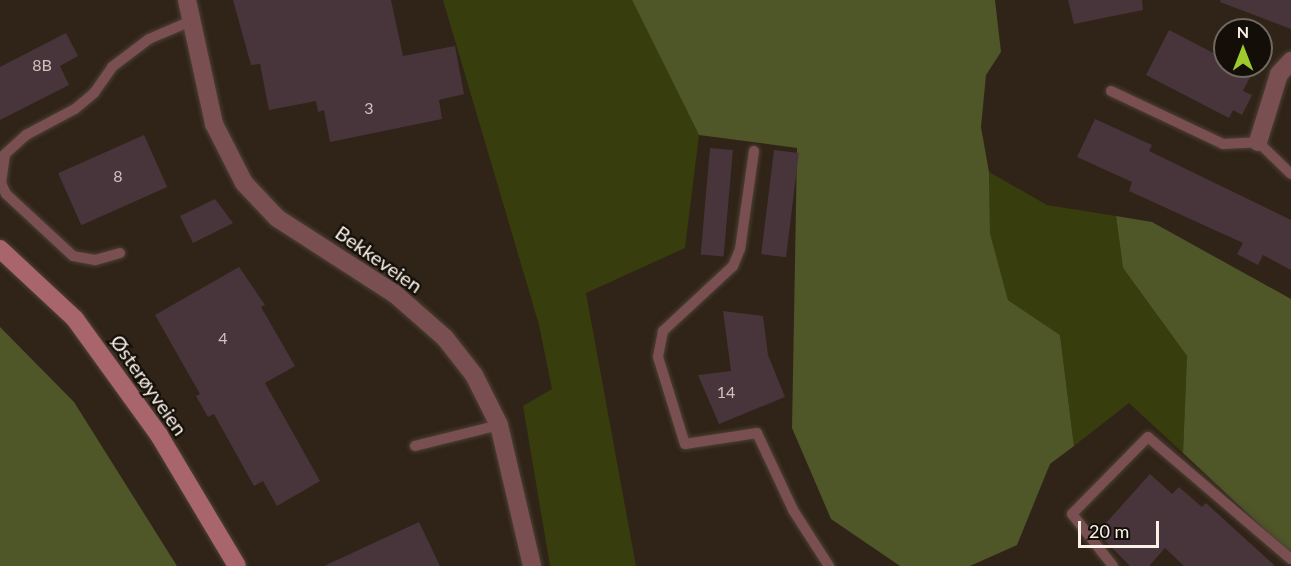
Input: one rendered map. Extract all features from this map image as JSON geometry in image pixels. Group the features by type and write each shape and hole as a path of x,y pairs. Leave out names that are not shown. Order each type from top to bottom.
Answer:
{"main road":[{"name":"Østerøyveien","path":"0,249 75,319 159,435 237,566"}],"street":[{"name":"Bekkeveien","path":"187,0 214,124 244,183 277,218 395,294 445,338 474,375 499,425 532,566"},
{"path":"1258,142 1279,74 1291,61"}],"lane":[{"path":"120,253 95,260 73,256 6,194 1,183 5,154 26,135 75,108 94,93 112,67 149,39 191,21"},
{"path":"1111,91 1223,144 1258,142 1291,174"},
{"path":"754,151 740,249 733,266 663,331 658,357 685,444 757,433 793,510 829,566"},
{"path":"415,446 499,425"},
{"path":"1113,566 1072,514 1148,437 1291,559"}],"green space":[{"path":"443,0 632,0 699,135 685,248 586,293 636,566 550,566 523,406 552,389 539,325"},
{"path":"632,0 995,0 1001,52 986,75 981,127 989,172 990,233 1008,300 1060,335 1074,446 1050,464 1017,545 970,566 900,566 831,519 792,428 797,148 699,135"},
{"path":"989,172 1047,205 1116,216 1123,268 1187,356 1183,453 1129,403 1074,446 1060,335 1008,300 990,233"},
{"path":"1116,216 1152,222 1291,299 1291,554 1183,453 1187,356 1123,268"},
{"path":"0,327 74,402 177,566 0,566"}],"building":[{"path":"233,0 391,0 403,56 455,46 464,94 439,100 442,119 330,142 324,110 318,112 316,101 269,110 260,64 251,65"},
{"path":"1068,0 1142,0 1143,10 1074,24"},
{"path":"1221,0 1291,0 1291,29 1273,22 1273,18 1262,18 1220,2"},
{"path":"1169,30 1213,53 1213,78 1250,78 1243,91 1252,95 1242,115 1233,110 1229,118 1146,75"},
{"path":"66,33 78,56 60,66 69,85 0,120 0,67"},
{"path":"1095,119 1152,145 1149,151 1291,220 1291,270 1263,255 1258,265 1237,254 1243,243 1129,191 1132,182 1077,157"},
{"path":"144,135 167,187 81,225 58,173"},
{"path":"710,148 733,150 724,257 701,255"},
{"path":"774,150 799,153 786,257 761,254"},
{"path":"215,199 233,223 193,243 180,216"},
{"path":"239,267 265,305 261,307 295,366 265,383 320,481 277,506 263,481 254,486 214,414 208,417 196,396 200,394 155,315"},
{"path":"723,311 763,316 768,355 785,397 719,424 698,375 731,371"},
{"path":"1150,474 1172,494 1179,487 1202,507 1206,503 1275,566 1184,566 1165,548 1149,566 1130,566 1097,533"},
{"path":"419,522 440,566 324,566"}]}
